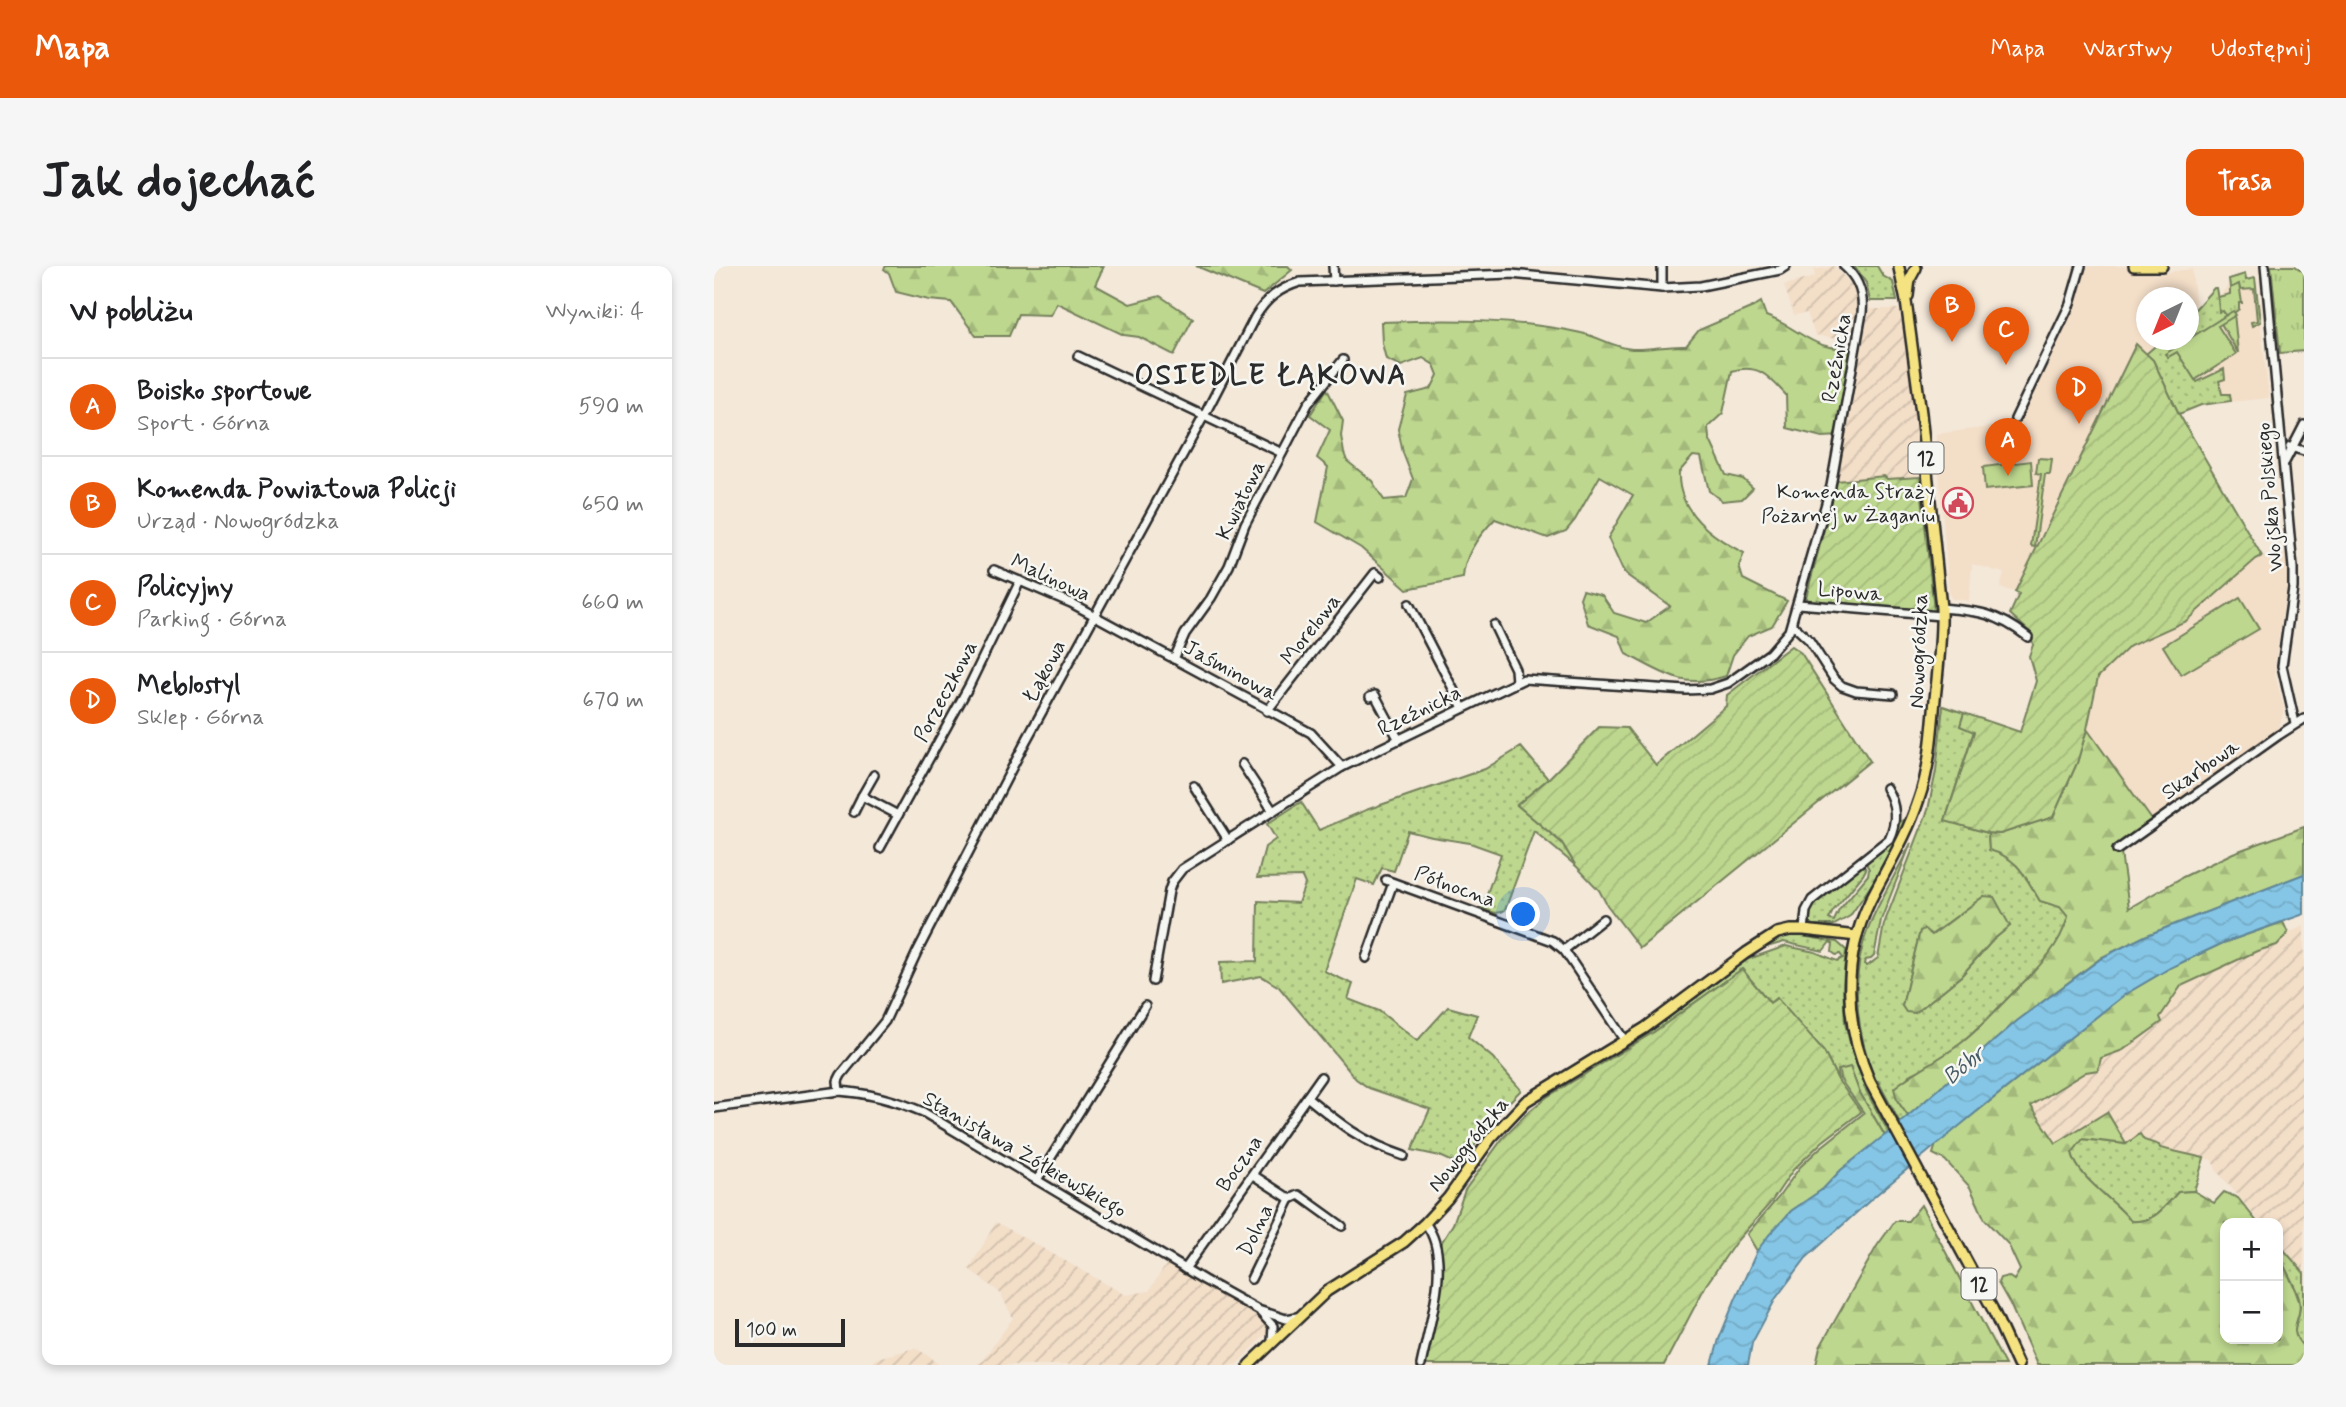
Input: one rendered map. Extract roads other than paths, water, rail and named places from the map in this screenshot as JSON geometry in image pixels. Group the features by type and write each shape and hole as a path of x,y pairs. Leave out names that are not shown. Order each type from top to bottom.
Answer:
{"main road":[{"path":"2134,266 2162,266"},
{"name":"12","path":"1898,267 1907,270 1917,267"},
{"name":"Nowogródzka","path":"1249,1365 1327,1291 1404,1242 1425,1223 1448,1198 1491,1138 1523,1103 1625,1041 1774,935 1783,931 1804,930 1857,936 1869,904 1903,839 1922,790 1934,718 1941,612 1921,413 1906,301 1898,267"},
{"name":"Nowogródzka","path":"1906,301 1910,279 1917,267"},
{"name":"12","path":"1857,936 1849,973 1850,1004 1858,1051 1870,1082 1997,1317 2018,1365"}],"street":[{"path":"1333,266 1334,281 1511,274 1662,288 1701,286 1780,270 1786,266"},
{"path":"1662,266 1662,288"},
{"name":"Rzeźnicka","path":"1153,982 1172,882 1188,864 1342,767 1524,679 1686,690 1710,689 1736,678 1786,638 1831,486 1863,313 1860,285 1844,266"},
{"path":"2015,419 2070,304 2081,266"},
{"name":"Wojska Polskiego","path":"2265,266 2294,581 2282,666 2295,723"},
{"name":"Łąkowa","path":"839,1091 838,1081 841,1075 885,1021 941,905 1263,303 1284,287 1300,282 1334,281"},
{"path":"1078,356 1205,414 1282,453"},
{"name":"Kwiatowa","path":"1174,659 1185,634 1211,598 1229,566 1245,524 1308,404 1343,359"},
{"path":"2285,463 2304,425"},
{"path":"2283,444 2304,451"},
{"name":"Malinowa","path":"994,570 1094,616"},
{"name":"Morelowa","path":"1268,711 1375,573 1380,577"},
{"name":"Porzeczkowa","path":"880,848 969,686 1020,581"},
{"path":"1409,604 1463,708"},
{"name":"Lipowa","path":"1798,604 1941,612 1977,611 1997,617 2028,637"},
{"name":"Jaśminowa","path":"1094,616 1311,733 1342,767"},
{"path":"1792,624 1809,640 1834,679 1842,686 1856,691 1893,694"},
{"path":"1494,625 1515,669 1516,682"},
{"path":"1370,697 1375,695 1399,740"},
{"name":"Skarbowa","path":"2117,850 2304,719"},
{"path":"1242,764 1273,811"},
{"path":"854,812 873,775"},
{"path":"1194,786 1228,840"},
{"path":"1804,930 1806,911 1812,900 1889,839 1895,801 1886,788"},
{"path":"862,796 898,815"},
{"name":"Północna","path":"1366,958 1390,881 1544,936 1564,950 1625,1041"},
{"path":"1564,950 1603,919"},
{"path":"1037,1180 1145,1006"},
{"name":"Boczna","path":"1185,1269 1321,1077"},
{"name":"Stanisława Żółkiewskiego","path":"714,1108 839,1091 881,1097 923,1112 1258,1310 1286,1319 1297,1317"},
{"path":"1307,1097 1352,1133 1377,1147 1404,1156"},
{"name":"Dolna","path":"1251,1279 1290,1199 1253,1175"},
{"path":"1290,1199 1299,1195 1342,1226"},
{"path":"1421,1365 1439,1275 1436,1242 1425,1223"},
{"path":"1258,1310 1273,1326 1272,1342"}],"water":[{"path":"2304,874 2304,914 2223,943 2170,968 2124,995 1981,1108 1876,1195 1806,1258 1776,1298 1752,1343 1748,1365 1712,1365 1735,1300 1757,1251 1769,1235 1791,1211 1823,1189 1841,1170 1900,1123 2017,1021 2103,957 2145,936"}],"place":[{"name":"Komenda Powiatowa Policji","path":"1952,342"},
{"name":"Policyjny","path":"2006,365"},
{"name":"Meblostyl","path":"2079,424"},
{"name":"Boisko sportowe","path":"2008,476"},
{"name":"Komenda Straży Pożarnej w Żaganiu","path":"1958,503"}],"district":[{"name":"OSIEDLE ŁĄKOWA","path":"1271,374"}],"water label":[{"name":"Bóbr","path":"1963,1065"}]}
